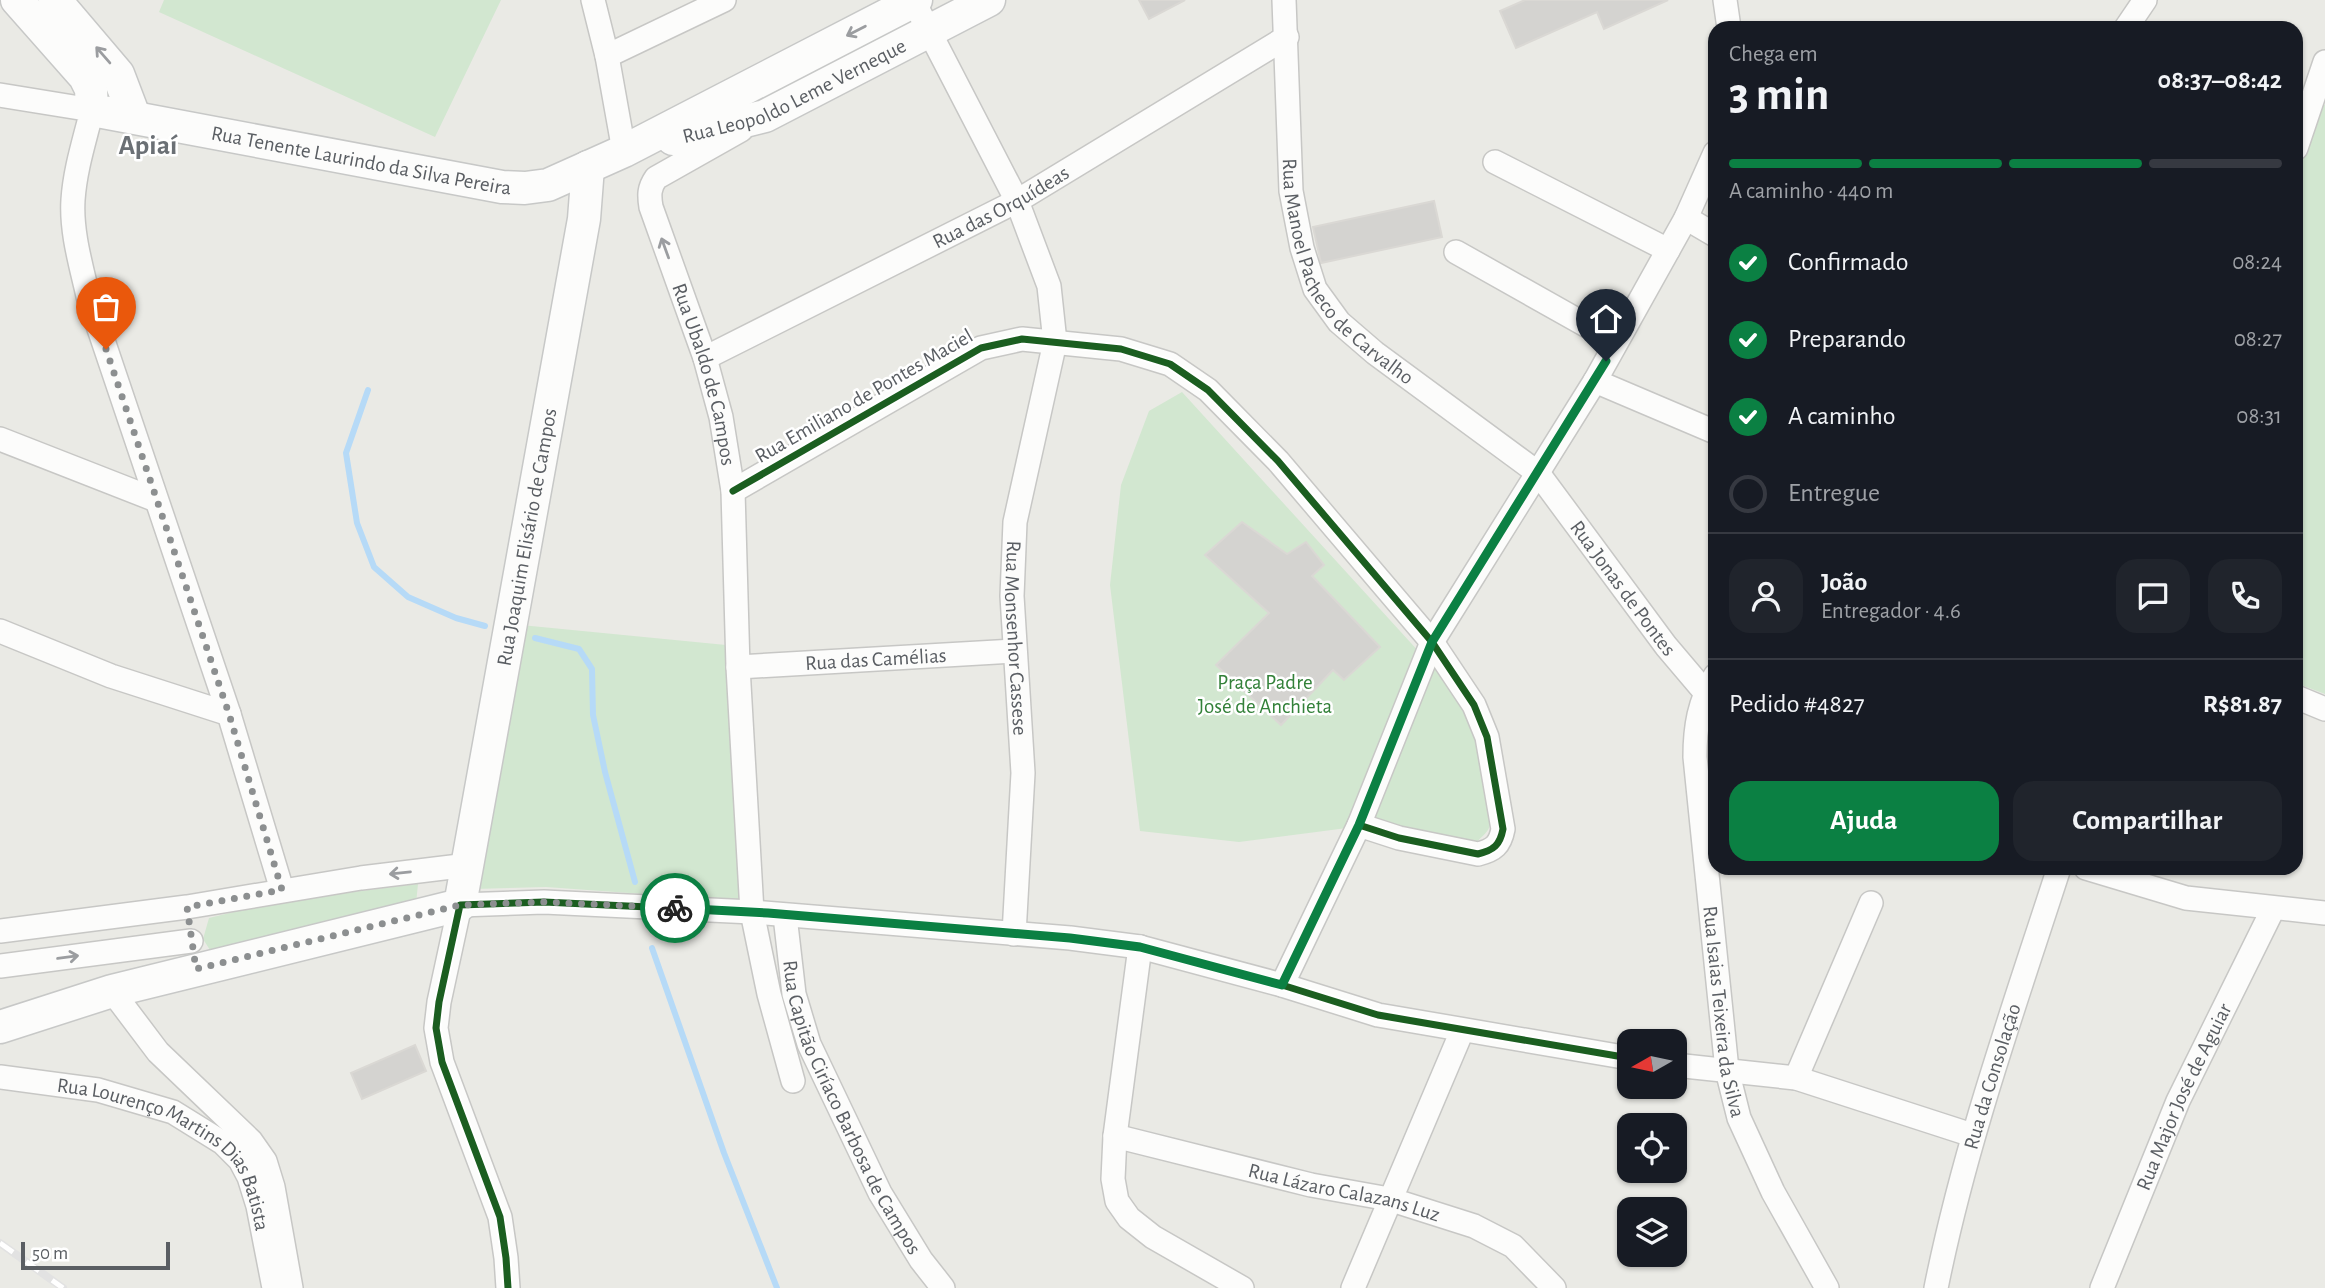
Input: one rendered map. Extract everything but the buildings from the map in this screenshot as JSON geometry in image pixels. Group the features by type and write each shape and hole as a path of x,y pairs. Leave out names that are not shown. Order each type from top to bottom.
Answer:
{"main road":[{"path":"17,0 85,77 91,89 93,110"},
{"path":"55,0 118,74 134,116"},
{"name":"Rua Leopoldo Leme Verneque","path":"624,151 915,0"},
{"name":"Rua Leopoldo Leme Verneque","path":"624,151 765,116 989,0"},
{"name":"Rua Tenente Laurindo da Silva Pereira","path":"93,110 502,187 548,185 624,151"},
{"name":"Rua Joaquim Elisário de Campos","path":"460,905 584,219 588,167"},
{"path":"0,1027 112,991 193,955 460,905"}],"street":[{"path":"593,0 607,56 624,151"},
{"path":"607,56 724,0"},
{"name":"Rua Monsenhor Cassese","path":"915,0 1017,201 1049,286 1055,342 1015,522 1012,596 1023,772 1014,934"},
{"name":"Rua Manoel Pacheco de Carvalho","path":"1284,0 1291,191 1302,248 1315,289 1339,322 1376,354 1538,473"},
{"path":"1725,0 1728,21"},
{"path":"2131,21 2145,0"},
{"name":"Rua das Orquídeas","path":"705,358 1017,201 1287,37"},
{"path":"2303,127 2325,62"},
{"path":"0,96 93,110 75,180 73,203 77,244 88,296 229,714 282,890"},
{"name":"Rua Ubaldo de Campos","path":"765,116 656,177 650,186 650,207 705,358 721,417 733,491 738,667 752,912 769,994 793,1081"},
{"path":"1495,162 1668,250"},
{"path":"1282,985 1359,825 1432,642 1595,381 1686,218 1708,169"},
{"path":"1686,218 1708,231"},
{"path":"1456,253 1616,342"},
{"name":"Rua Emiliano de Pontes Maciel","path":"733,491 981,348 1022,339 1121,349 1170,364 1208,390 1278,461 1432,642 1474,705 1487,737 1503,829 1500,843 1490,851 1478,854 1399,838 1359,825"},
{"path":"1595,381 1708,429"},
{"path":"0,439 156,500"},
{"name":"Rua Jonas de Pontes","path":"1538,473 1666,646 1708,685"},
{"path":"0,631 111,676 229,714"},
{"name":"Rua das Camélias","path":"738,667 1014,651"},
{"name":"Rua Isaias Teixeira da Silva","path":"1708,698 1695,727 1695,757 1727,1070 1739,1118 1773,1192 1827,1288"},
{"path":"2303,700 2325,709"},
{"path":"0,931 187,907 361,878 468,865"},
{"name":"Rua da Consolação","path":"1936,1288 1972,1135 2057,875"},
{"path":"2109,875 2186,898 2325,913"},
{"path":"508,1288 500,1217 442,1062 436,1028 460,905 544,902 752,912 1140,947 1282,985 1378,1015 1617,1056"},
{"path":"1796,1078 1871,903"},
{"path":"0,967 193,955 187,907"},
{"name":"Rua Major José de Aguiar","path":"2102,1288 2178,1101 2273,909"},
{"name":"Rua Capitão Ciríaco Barbosa de Campos","path":"785,916 794,994 809,1044 880,1194 921,1260 943,1288"},
{"path":"1140,947 1115,1136 1112,1179 1117,1201 1129,1218 1153,1237 1242,1288"},
{"path":"112,991 158,1052 251,1141 265,1161 273,1187 291,1288"},
{"path":"1353,1288 1462,1031"},
{"path":"1687,1066 1796,1078 1972,1135"},
{"name":"Rua Lourenço Martins Dias Batista","path":"0,1077 97,1090 173,1112 223,1143 240,1160 249,1177 258,1206 274,1288"},
{"name":"Rua Lázaro Calazans Luz","path":"1115,1136 1311,1185 1389,1199 1474,1226 1513,1246 1554,1288"}],"green space":[{"path":"164,0 501,0 435,137 159,12"},
{"path":"2319,103 2325,105 2325,694 2303,686 2303,152"},
{"name":"Praça Padre José de Anchieta","path":"1182,392 1462,699 1482,764 1491,817 1487,832 1478,841 1347,828 1239,842 1140,831 1110,585 1121,485 1149,411"},
{"path":"521,625 726,645 740,901 546,887 474,889"},
{"path":"418,884 415,913 226,953 210,950 203,939 209,918 279,901"}],"waterway":[{"path":"368,390 346,453 357,523 374,567 408,597 456,618 485,626"},
{"path":"535,638 579,649 592,669 593,715 605,772 635,882"},
{"path":"652,948 724,1153 777,1288"}],"railway":[{"path":"0,1243 63,1288"}],"cycle path":[{"path":"733,491 981,348 1022,339 1121,349 1170,364 1208,390 1278,461 1432,642 1474,705 1487,737 1503,829 1495,846 1478,854 1399,838 1359,825"},
{"path":"508,1288 500,1217 442,1062 436,1028 460,905 544,902 752,912 1070,938 1140,947 1282,985 1378,1015 1617,1056"}],"way so far":[{"path":"106,349 229,714 282,890 187,907 196,969 460,905 544,902 675,908"}],"district":[{"name":"Apiaí","path":"148,146"}],"route":[{"path":"675,908 1070,938 1140,947 1282,985 1359,825 1432,642 1606,361"}]}
